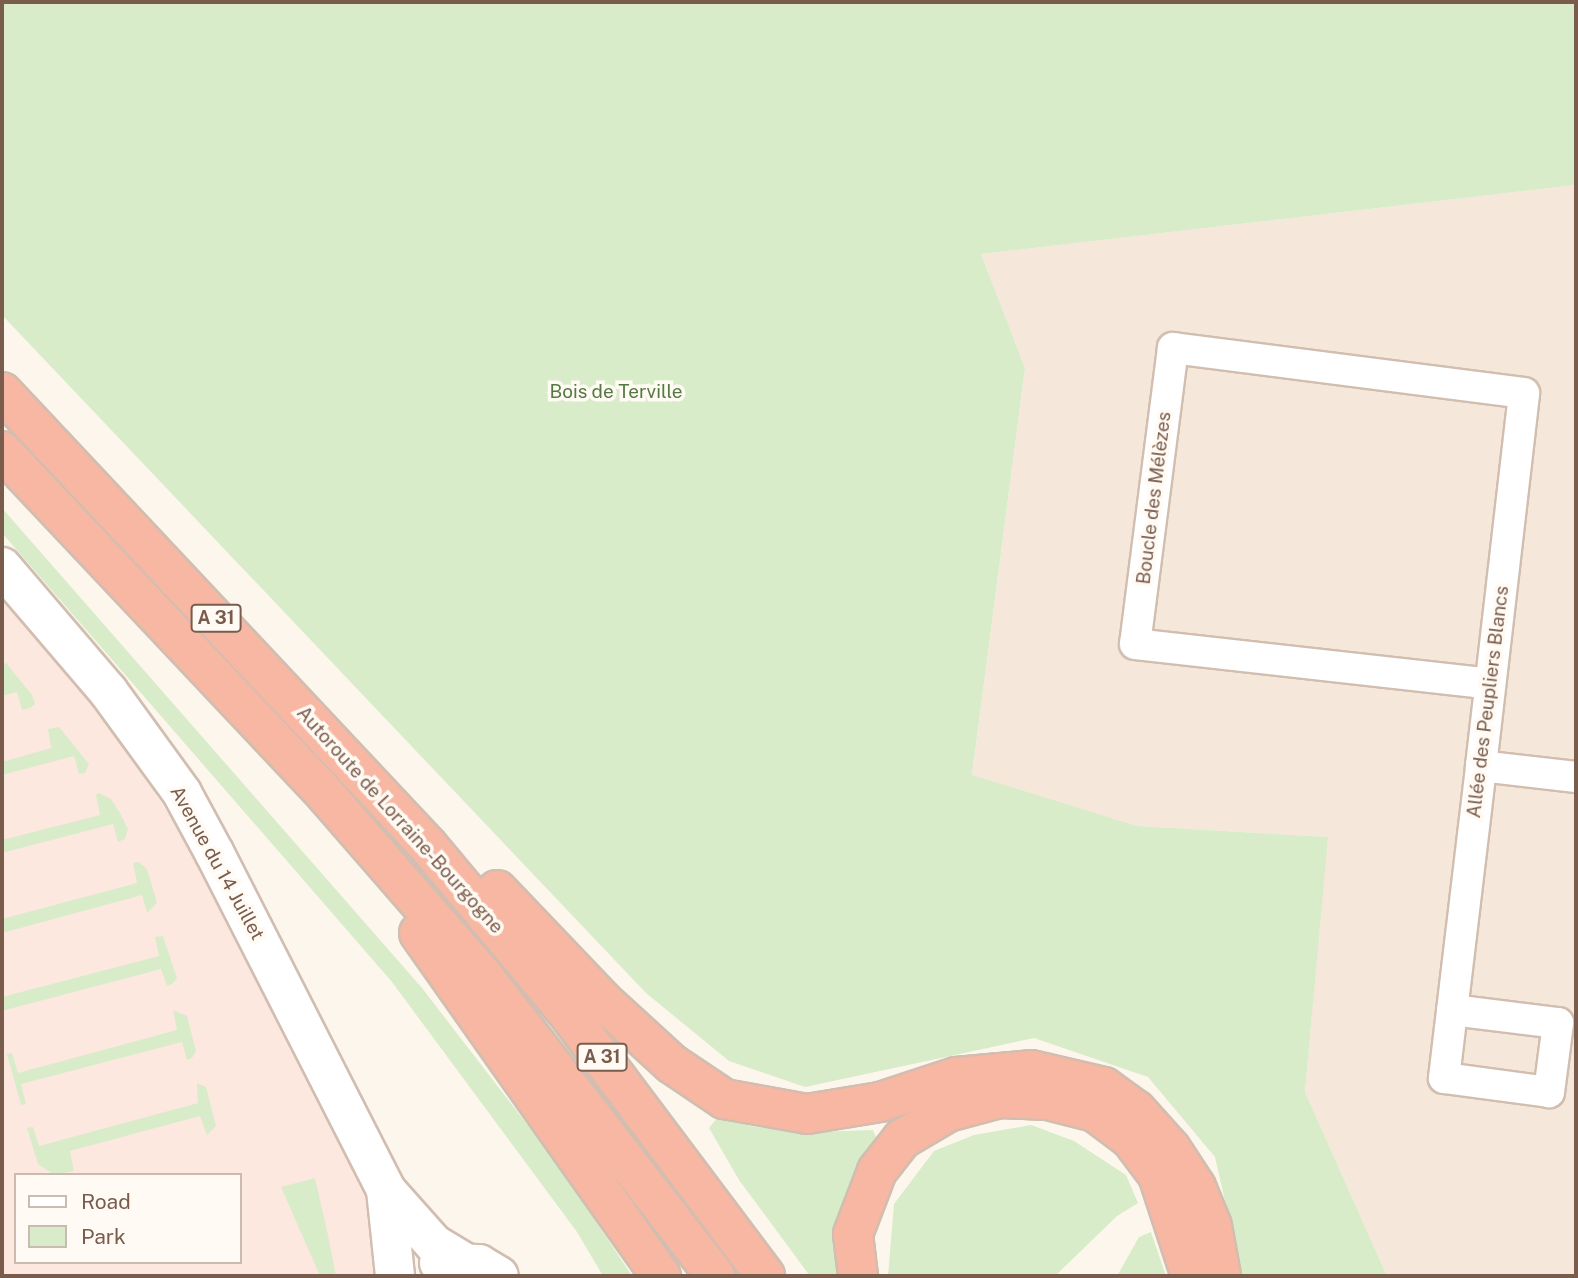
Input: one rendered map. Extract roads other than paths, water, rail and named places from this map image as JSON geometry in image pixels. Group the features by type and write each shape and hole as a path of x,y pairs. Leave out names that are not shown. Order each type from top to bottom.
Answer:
{"highway":[{"name":"Autoroute de Lorraine-Bourgogne","path":"2,392 428,846 570,1016 765,1276"},
{"name":"Autoroute de Lorraine-Bourgogne","path":"2,451 326,795 485,978 715,1276"},
{"path":"326,795 462,999 662,1276"},
{"path":"428,846 469,859 603,1001 672,1064 724,1099 807,1114 880,1102 956,1077 1031,1070 1104,1087 1144,1120 1196,1187 1212,1226 1221,1276"},
{"path":"858,1276 853,1234 877,1171 902,1139 947,1112 1000,1098 1048,1100 1094,1112 1130,1139 1158,1175 1191,1276"}],"main road":[{"name":"Avenue du 14 Juillet","path":"2,567 108,691 182,793 386,1190 434,1244 462,1261 499,1276"},
{"name":"Avenue du 14 Juillet","path":"386,1190 395,1276"},
{"path":"412,1276 429,1266 462,1261"}],"street":[{"name":"Boucle des Mélèzes","path":"1490,684 1135,644 1173,348 1524,393"},
{"name":"Allée des Peupliers Blancs","path":"1452,1010 1524,393"},
{"path":"1481,766 1576,777"}],"park label":[{"name":"Bois de Terville","path":"616,392"}]}
